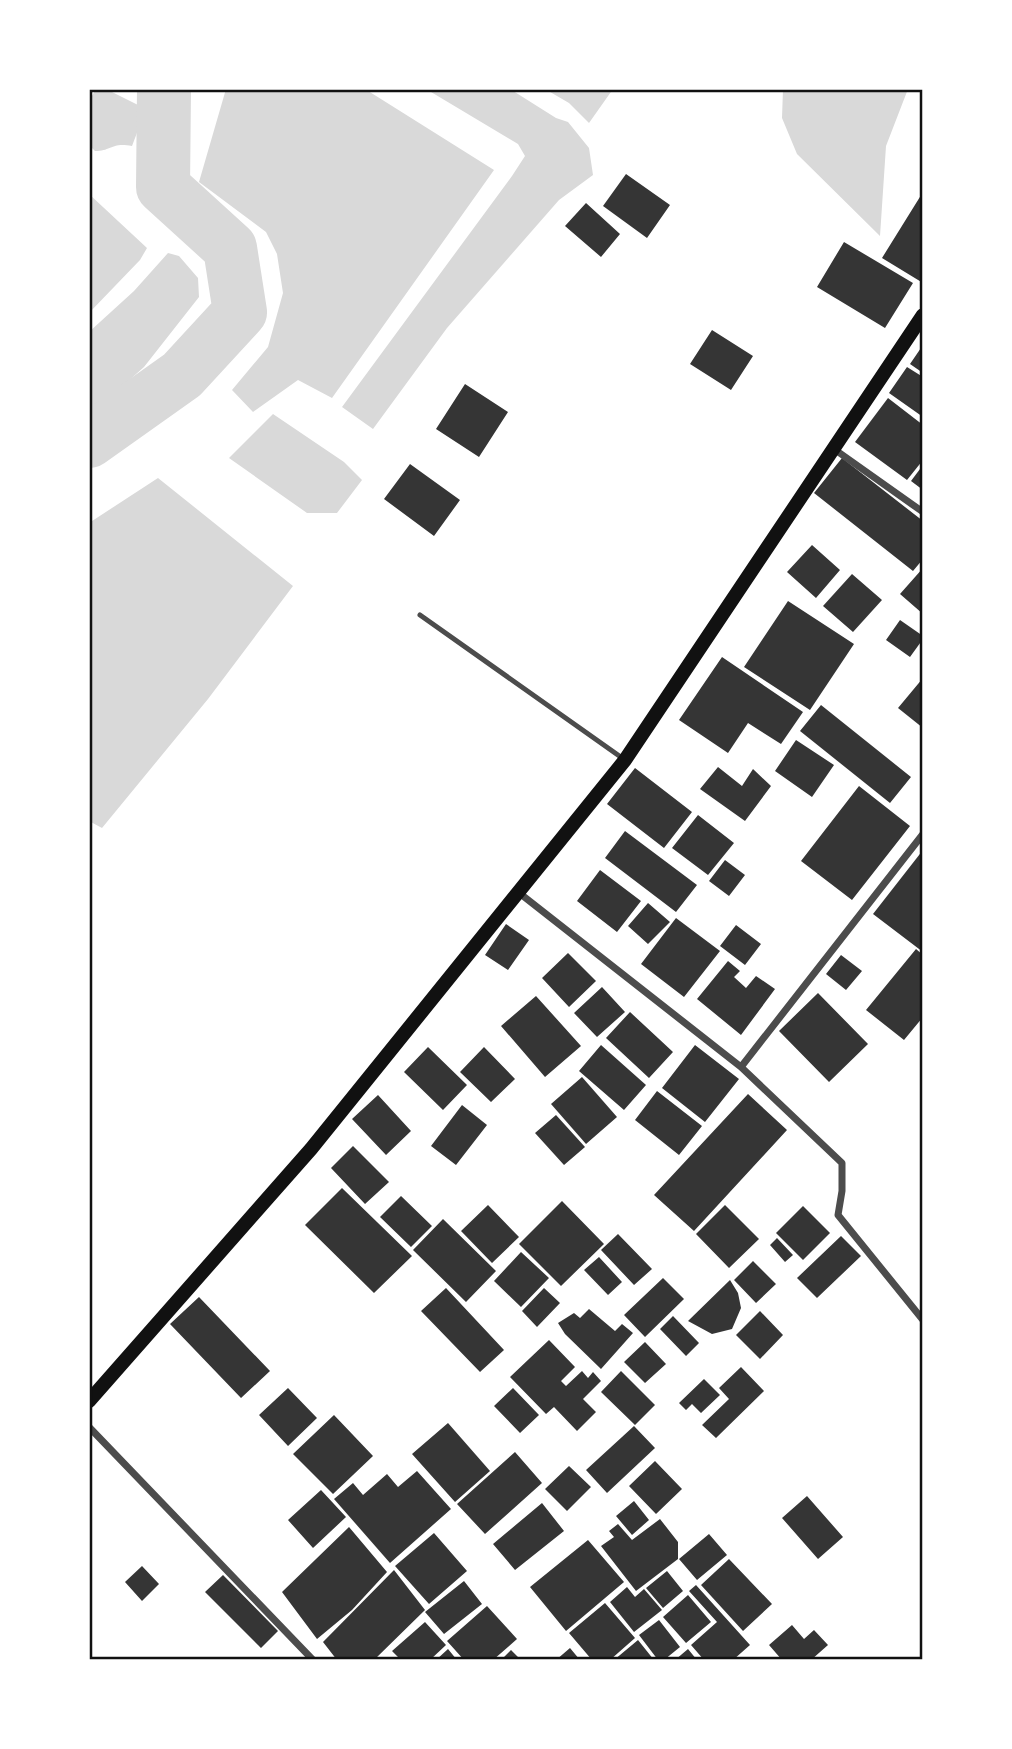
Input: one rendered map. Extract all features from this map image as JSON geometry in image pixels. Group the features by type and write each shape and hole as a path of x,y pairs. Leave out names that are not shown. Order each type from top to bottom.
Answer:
{"main road":[{"path":"89,1401 311,1149 625,760 923,315"}],"street":[{"path":"834,449 923,512"},
{"path":"741,1067 923,834"},
{"path":"518,892 741,1067 842,1163 842,1191 838,1215 923,1320"},
{"path":"89,1427 313,1660"}],"lane":[{"path":"421,615 625,760"}],"shaded area":[{"path":"96,89 106,89 146,109 132,146 120,145 95,151 89,145 89,101"},
{"path":"226,89 365,89 494,170 332,398 298,380 253,412 232,390 268,347 283,293 277,254 266,232 199,182"},
{"path":"426,89 510,89 556,118 568,122 589,148 593,175 559,200 447,328 373,429 342,407 525,156 518,144"},
{"path":"545,89 613,89 589,123 569,103"},
{"path":"783,89 908,89 886,146 880,236 797,154 782,118"},
{"path":"89,194 147,248 140,260 89,313"},
{"path":"168,253 179,256 198,278 199,297 144,367 89,416 89,332 134,291"},
{"path":"273,414 344,462 362,480 337,513 307,513 229,458"},
{"path":"158,478 293,586 208,699 102,828 89,821 89,523"}],"building":[{"path":"626,174 670,205 647,238 603,206"},
{"path":"923,192 923,283 882,258"},
{"path":"586,203 620,234 601,257 565,226"},
{"path":"844,242 913,283 885,328 817,287"},
{"path":"712,330 753,356 731,390 690,364"},
{"path":"923,345 923,373 910,364"},
{"path":"907,367 923,377 923,417 889,393"},
{"path":"465,384 508,412 479,457 436,429"},
{"path":"888,398 923,425 923,460 907,480 855,442"},
{"path":"842,458 923,521 923,559 913,571 814,493"},
{"path":"410,464 460,500 434,536 384,499"},
{"path":"923,465 923,490 911,481"},
{"path":"812,545 840,570 816,598 787,572"},
{"path":"923,568 923,614 900,594"},
{"path":"852,574 882,600 853,632 823,606"},
{"path":"788,601 854,644 810,710 744,667"},
{"path":"900,620 923,636 910,657 886,640"},
{"path":"722,657 803,712 781,744 748,723 728,753 679,720"},
{"path":"923,678 923,728 898,708"},
{"path":"821,705 911,777 890,803 800,731"},
{"path":"796,740 834,765 812,797 775,771"},
{"path":"718,767 742,786 753,769 771,786 745,821 700,789"},
{"path":"635,768 692,812 664,848 607,804"},
{"path":"859,786 910,826 852,900 801,861"},
{"path":"698,815 734,843 708,875 672,848"},
{"path":"625,831 697,885 676,912 605,858"},
{"path":"923,850 923,952 873,914"},
{"path":"725,860 745,875 729,896 709,881"},
{"path":"600,870 641,901 617,932 577,901"},
{"path":"648,903 670,922 648,944 628,926"},
{"path":"676,918 720,951 684,997 641,964"},
{"path":"506,924 529,940 508,970 485,955"},
{"path":"736,925 761,944 745,965 720,946"},
{"path":"916,949 923,955 923,1017 904,1040 866,1010"},
{"path":"568,953 596,981 569,1007 542,978"},
{"path":"841,955 862,971 846,990 826,974"},
{"path":"728,961 740,971 734,977 746,988 756,976 775,989 741,1035 697,999"},
{"path":"602,987 625,1012 597,1037 574,1013"},
{"path":"818,993 868,1044 829,1082 779,1031"},
{"path":"536,996 581,1046 545,1077 501,1026"},
{"path":"630,1012 673,1052 649,1078 606,1038"},
{"path":"601,1045 646,1085 624,1110 579,1071"},
{"path":"695,1045 739,1079 705,1122 662,1088"},
{"path":"428,1047 467,1085 443,1110 404,1072"},
{"path":"484,1047 515,1079 491,1102 460,1072"},
{"path":"582,1077 617,1117 586,1144 551,1104"},
{"path":"657,1091 702,1126 679,1155 635,1120"},
{"path":"748,1094 787,1130 694,1231 654,1195"},
{"path":"378,1095 411,1131 386,1155 352,1119"},
{"path":"462,1105 487,1125 456,1165 431,1146"},
{"path":"556,1115 585,1147 564,1165 535,1133"},
{"path":"353,1146 389,1182 365,1204 331,1168"},
{"path":"342,1188 412,1256 374,1293 305,1225"},
{"path":"401,1196 432,1226 411,1247 380,1217"},
{"path":"562,1201 604,1244 561,1286 519,1244"},
{"path":"488,1205 519,1237 492,1263 461,1231"},
{"path":"725,1205 759,1239 729,1268 696,1234"},
{"path":"803,1206 830,1233 803,1260 776,1233"},
{"path":"443,1219 496,1271 466,1302 413,1250"},
{"path":"618,1234 652,1269 634,1285 601,1250"},
{"path":"841,1236 861,1256 817,1298 797,1278"},
{"path":"777,1238 793,1255 785,1262 770,1245"},
{"path":"521,1252 549,1278 521,1307 494,1281"},
{"path":"599,1257 622,1282 608,1295 584,1270"},
{"path":"753,1261 776,1284 756,1303 734,1280"},
{"path":"663,1278 684,1299 645,1337 624,1315"},
{"path":"730,1280 738,1293 741,1308 732,1329 712,1334 688,1321"},
{"path":"446,1288 504,1350 480,1372 421,1311"},
{"path":"544,1288 560,1303 537,1327 522,1311"},
{"path":"199,1297 270,1371 241,1398 170,1324"},
{"path":"589,1309 615,1331 622,1324 633,1333 601,1369 565,1334 558,1323 574,1313 580,1318"},
{"path":"760,1311 783,1335 760,1359 736,1335"},
{"path":"673,1316 699,1343 686,1356 660,1329"},
{"path":"549,1340 575,1367 561,1381 566,1386 582,1371 588,1378 593,1372 601,1381 583,1399 596,1412 577,1431 554,1407 546,1414 510,1377"},
{"path":"645,1342 666,1364 645,1383 624,1362"},
{"path":"741,1367 764,1391 716,1438 702,1425 729,1399 719,1388"},
{"path":"621,1371 655,1405 635,1425 601,1392"},
{"path":"704,1379 720,1395 701,1413 692,1404 686,1410 679,1403"},
{"path":"288,1388 317,1418 288,1446 259,1415"},
{"path":"513,1388 539,1415 520,1433 494,1406"},
{"path":"334,1415 373,1456 333,1494 293,1454"},
{"path":"448,1423 490,1471 455,1502 412,1454"},
{"path":"634,1426 655,1448 607,1493 586,1470"},
{"path":"515,1452 542,1483 485,1534 457,1504"},
{"path":"655,1461 682,1489 656,1514 629,1486"},
{"path":"569,1466 591,1487 567,1511 545,1489"},
{"path":"417,1471 451,1509 390,1563 334,1499 353,1483 363,1495 387,1474 398,1487"},
{"path":"321,1490 346,1517 313,1548 288,1520"},
{"path":"807,1496 843,1537 818,1559 782,1518"},
{"path":"634,1501 649,1520 632,1535 616,1516"},
{"path":"542,1503 564,1531 515,1570 493,1544"},
{"path":"660,1519 678,1542 678,1559 636,1591 601,1546 614,1537 609,1531 618,1524 632,1540"},
{"path":"349,1527 387,1572 352,1610 317,1639 282,1592"},
{"path":"434,1533 467,1571 429,1604 395,1566"},
{"path":"709,1534 727,1555 697,1580 679,1559"},
{"path":"588,1540 624,1582 566,1631 530,1587"},
{"path":"729,1559 772,1604 743,1631 701,1585"},
{"path":"142,1566 159,1584 142,1601 125,1582"},
{"path":"394,1570 425,1610 374,1660 337,1660 323,1642"},
{"path":"667,1571 683,1591 663,1608 646,1588"},
{"path":"223,1575 278,1631 261,1648 205,1592"},
{"path":"464,1581 482,1604 444,1634 425,1612"},
{"path":"696,1585 750,1645 733,1660 704,1660 691,1645 717,1622 689,1591"},
{"path":"627,1587 635,1597 644,1589 662,1610 634,1632 610,1602"},
{"path":"688,1595 711,1622 686,1643 663,1617"},
{"path":"605,1603 635,1638 610,1660 592,1660 569,1633"},
{"path":"487,1606 517,1639 493,1660 464,1660 447,1641"},
{"path":"659,1620 680,1647 664,1660 658,1660 639,1635"},
{"path":"425,1622 446,1645 430,1660 401,1660 392,1651"},
{"path":"792,1625 804,1639 814,1630 828,1645 811,1660 782,1660 769,1645"},
{"path":"638,1640 654,1660 614,1660"},
{"path":"570,1648 580,1660 556,1660"},
{"path":"448,1649 457,1660 436,1660"},
{"path":"688,1649 697,1660 675,1660"},
{"path":"511,1650 521,1660 501,1660"}],"waterway":[{"path":"89,441 182,375 240,312 230,248 163,187 164,89"}]}
